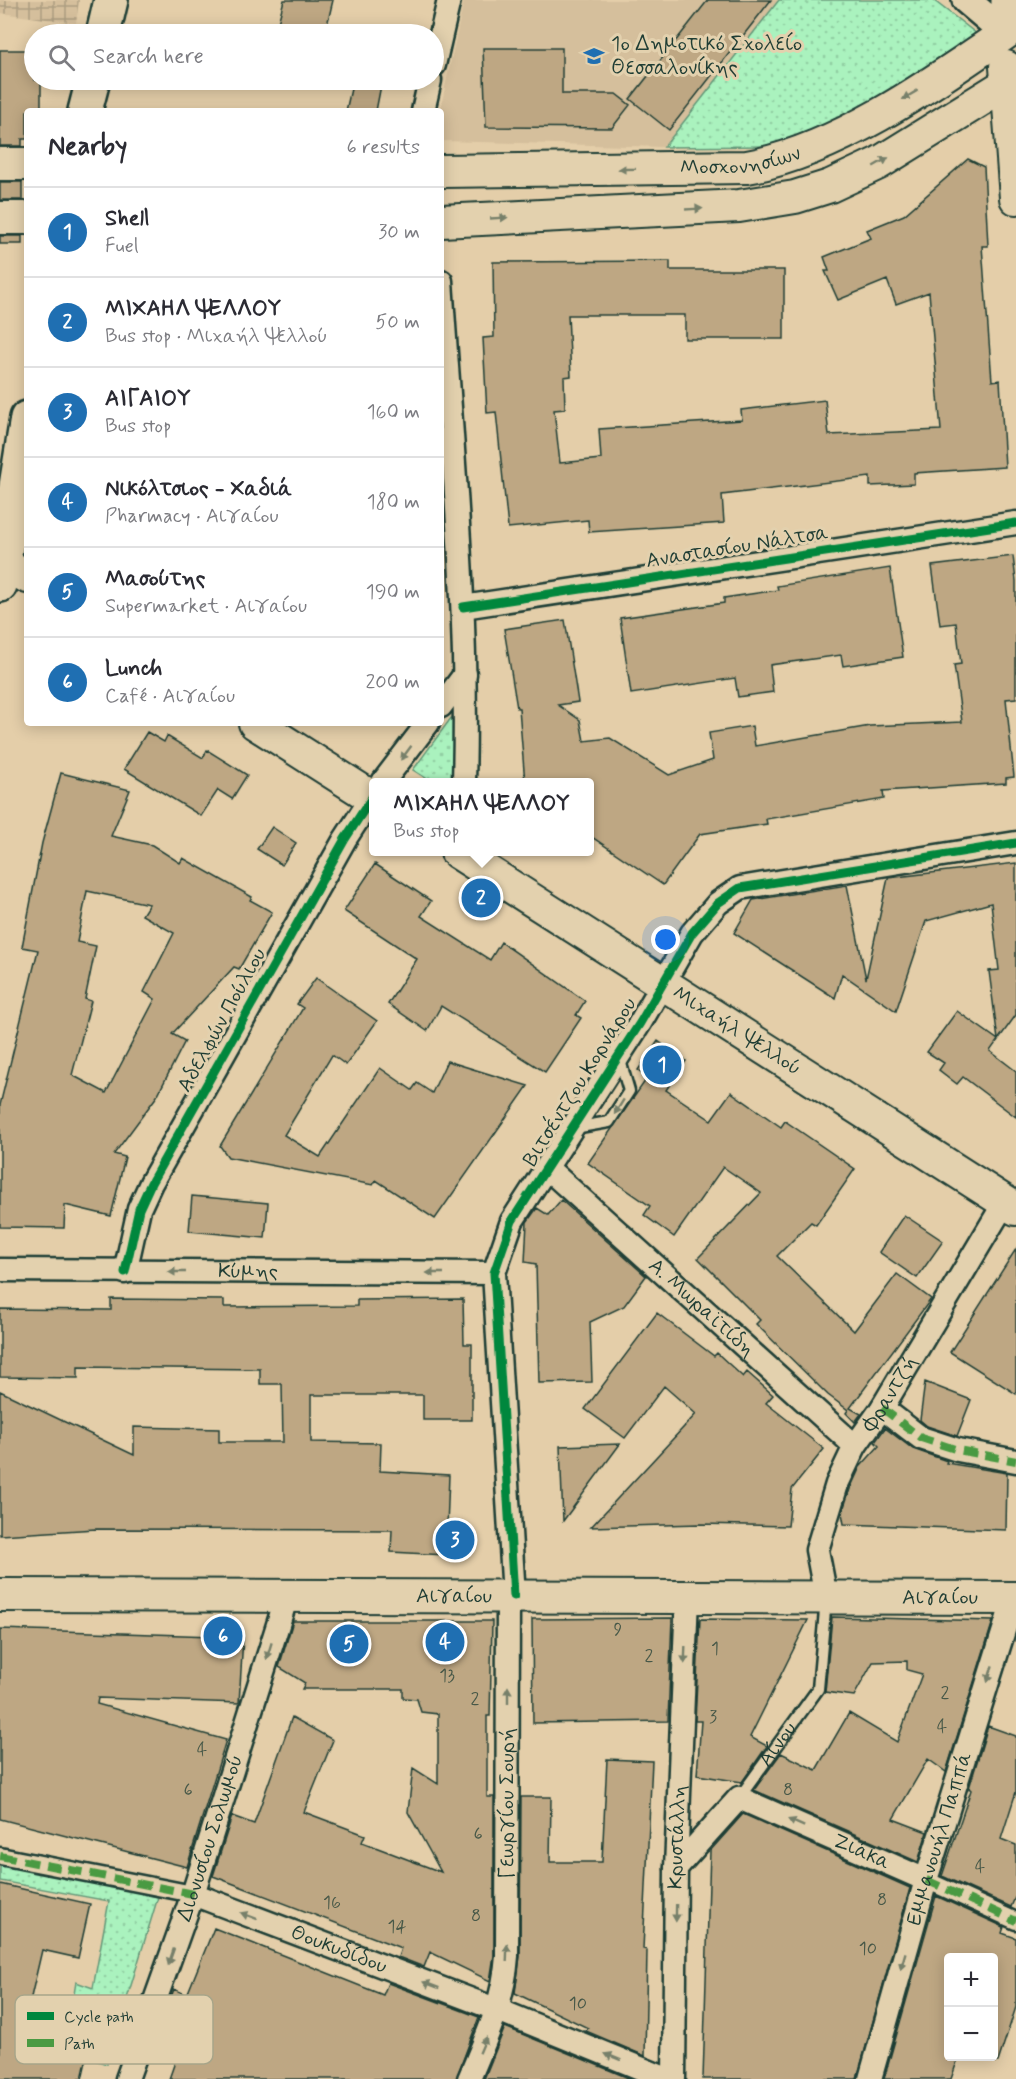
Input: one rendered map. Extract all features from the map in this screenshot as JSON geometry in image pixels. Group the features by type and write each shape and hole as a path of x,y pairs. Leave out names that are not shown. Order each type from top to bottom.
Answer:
{"main road":[{"path":"105,24 111,0"},
{"path":"1011,30 1016,198"},
{"name":"Μοσχονησίων","path":"444,171 747,167 777,162 817,148 845,133 1011,30"},
{"name":"Μοσχονησίων","path":"444,221 739,206 795,197 863,172 1011,81"},
{"path":"86,108 90,90"},
{"path":"0,164 24,164"},
{"path":"0,218 24,218"},
{"path":"6,569 24,440"},
{"path":"260,726 369,790"},
{"name":"Μιχαήλ Ψελλού","path":"463,856 1012,1203"},
{"name":"Αιγαίου","path":"0,1595 1015,1598"}],"street":[{"path":"443,24 449,0"},
{"path":"966,0 1011,30"},
{"path":"1005,0 1011,30"},
{"path":"424,108 428,90"},
{"path":"444,325 463,607 464,778"},
{"name":"Αναστασίου Νάλτσα","path":"463,607 1016,523"},
{"path":"444,702 465,674"},
{"name":"Αδελφών Πούλιου","path":"387,778 426,726"},
{"name":"Αδελφών Πούλιου","path":"125,1272 139,1209 151,1183 345,839 369,803"},
{"name":"Βιτσέντζου Κορνάρου","path":"511,1596 494,1273 512,1221 548,1169 661,983 704,918 726,895 740,888 1016,843"},
{"name":"Α. Μωραϊτίδη","path":"548,1169 855,1446"},
{"name":"Φραντζή","path":"826,1597 817,1550 830,1503 855,1446 882,1408 1012,1203"},
{"name":"Κύμης","path":"0,1270 494,1273"},
{"path":"882,1408 921,1438 958,1450 1016,1461"},
{"name":"Διονυσίου Σολωμού","path":"157,1995 193,1894 287,1596"},
{"name":"Γεωργίου Σουρή","path":"469,2079 498,2010 505,1985 511,1596"},
{"name":"Κρυστάλλη","path":"674,2079 676,1868 687,1597"},
{"name":"Εμμανουήλ Παππά","path":"870,2079 926,1880 1015,1598"},
{"name":"Αίνου","path":"676,1868 739,1798"},
{"name":"Ζιάκα","path":"739,1798 1016,1921"},
{"name":"Θουκυδίδου","path":"0,1856 193,1894 498,2010 667,2079"},
{"name":"Διονυσίου Σολωμού","path":"127,2079 132,2064"}],"lane":[{"name":"Αίνου","path":"739,1798 818,1689 826,1597"}],"shaded area":[{"path":"0,0 79,0 76,23 0,13"},
{"name":"1ο Δημοτικό Σχολείο Θεσσαλονίκης","path":"464,0 779,0 664,147 444,141 444,108 441,108"}],"green space":[{"path":"779,0 933,0 982,38 824,133 784,146 664,147"},
{"path":"451,718 455,719 456,778 426,778 413,770"},
{"path":"0,1857 158,1897 128,1995 74,1995 76,1982 93,1988 109,1901 0,1881"}],"building":[{"path":"284,0 333,0 327,24 278,23"},
{"path":"708,0 771,0 669,130 630,99"},
{"path":"483,48 562,48 562,94 616,94 630,105 612,128 486,127"},
{"path":"0,50 24,50 24,90 41,90 41,108 24,108 22,146 0,146"},
{"path":"351,90 380,90 377,108 347,108"},
{"path":"968,159 984,167 988,246 982,246 992,381 1000,380 1005,467 914,473 914,484 870,486 870,477 722,495 724,523 589,532 588,520 508,528 496,412 487,413 483,338 494,337 493,262 670,261 670,270 784,270 784,339 685,339 685,315 568,315 571,376 564,377 565,409 554,410 560,463 601,459 599,429 742,420 741,410 825,400 829,435 941,430 929,292 896,304 887,280 838,300 825,271 829,271 824,257 871,238 867,230 904,215"},
{"path":"0,182 22,182 22,200 0,200"},
{"path":"0,236 22,236 22,244 0,244"},
{"path":"1013,556 1016,581 1016,698 1006,699 1014,777 1006,778 1006,783 883,791 884,799 766,819 767,824 700,834 663,885 594,838 594,778 525,778 519,708 517,708 504,629 565,620 578,702 558,705 580,720 584,741 610,738 669,775 713,760 709,733 752,726 755,746 870,726 962,722 954,665 961,664 956,623 940,625 932,566"},
{"path":"890,568 903,657 843,666 841,655 770,665 773,692 738,697 735,678 631,694 620,618 724,603 724,598 778,590 777,586"},
{"path":"147,732 164,742 167,736 203,758 207,750 247,775 232,799 218,790 201,816 124,769"},
{"path":"61,773 130,790 111,836 152,845 180,863 183,858 252,897 250,900 272,912 239,969 234,967 172,1034 185,1041 157,1096 114,1154 125,1157 111,1216 65,1205 64,1228 0,1227 0,1105 38,950 22,947 42,843","holes":["87,891 149,904 142,915 174,933 144,992 155,999 106,1093 72,1075 91,1001 85,999 96,946 77,942"]},
{"path":"272,827 296,843 282,865 257,849"},
{"path":"1016,863 1016,1015 998,1040 989,971 999,970 991,903 926,921 896,1011 842,974 835,998 734,933 753,900 847,885 866,979 888,878"},
{"path":"375,864 431,901 421,916 490,960 501,942 585,1001 576,1015 581,1018 545,1072 441,1006 427,1031 388,1004 417,959 344,911"},
{"path":"316,978 377,1021 346,1065 332,1055 284,1135 320,1157 380,1068 412,1090 417,1083 432,1093 447,1061 528,1086 435,1219 376,1180 373,1185 228,1157 220,1146 303,1008 297,1004"},
{"path":"957,1011 998,1040 990,1051 1016,1071 1016,1117 963,1077 957,1084 939,1070 944,1063 927,1052"},
{"path":"658,1041 686,1061 666,1090 711,1120 731,1092 781,1127 785,1121 855,1169 816,1225 811,1222 777,1256 854,1331 897,1274 931,1299 850,1408 861,1414 855,1422 846,1413 848,1410 828,1395 756,1324 760,1320 698,1258 761,1193 723,1167 674,1237 644,1215 650,1206 588,1163 648,1077 638,1070"},
{"path":"192,1196 268,1203 265,1238 189,1231"},
{"path":"561,1200 646,1276 624,1306 590,1322 592,1382 539,1383 536,1264 525,1262 527,1222 537,1208 548,1215"},
{"path":"904,1215 943,1241 917,1278 879,1252"},
{"path":"1016,1249 1016,1394 950,1352"},
{"path":"111,1299 224,1300 224,1307 357,1306 357,1300 463,1299 464,1344 472,1344 472,1420 423,1420 423,1395 311,1395 311,1442 381,1443 380,1471 449,1475 446,1555 391,1552 392,1530 96,1529 0,1535 0,1391 134,1455 134,1427 219,1429 219,1442 283,1442 282,1384 260,1384 260,1369 78,1367 78,1378 0,1377 0,1309 111,1310"},
{"path":"657,1313 714,1356 717,1353 743,1377 747,1372 773,1395 766,1403 824,1449 792,1489 788,1526 700,1524 591,1527 696,1414 664,1386 625,1438 585,1409"},
{"path":"925,1382 971,1400 957,1436 927,1426 920,1420"},
{"path":"885,1428 913,1449 947,1461 946,1463 1007,1473 1006,1530 844,1524 842,1513 850,1489 860,1467 879,1446 875,1442"},
{"path":"620,1444 563,1521 560,1446"},
{"path":"832,1617 993,1621 946,1772 928,1759 893,1819 927,1832 918,1862 754,1790 781,1753 816,1770 849,1713 897,1742 922,1674 907,1670 907,1661 873,1662 854,1696 825,1692"},
{"path":"672,1618 668,1721 533,1723 532,1619"},
{"path":"700,1619 808,1620 750,1737 767,1746 742,1782 697,1775 701,1721 695,1721"},
{"path":"293,1621 492,1621 490,1716 487,1716 487,1797 494,1797 494,1955 490,1981 430,1952 424,1967 398,1957 401,1948 213,1876 232,1816 254,1824 292,1717 333,1740 304,1812 365,1835 362,1842 441,1872 408,1812 413,1768 438,1784 438,1714 421,1712 417,1699 403,1698 403,1689 302,1689 305,1683 279,1667"},
{"path":"0,1629 243,1637 239,1703 98,1698 97,1704 226,1740 187,1867 0,1819"},
{"path":"988,1726 1016,1736 1016,1792 1001,1839 1016,1845 1016,1895 1011,1907 942,1876 971,1790 969,1788"},
{"path":"607,1759 652,1761 643,1949 647,1950 645,2056 586,2031 588,2028 515,1993 520,1956 521,1797 551,1797 550,1862 602,1862"},
{"path":"743,1814 910,1888 857,2079 703,2079 710,1851"},
{"path":"0,1884 90,1904 78,1958 42,1950 32,1995 15,1995 15,2064 85,2064 82,2079 0,2079"},
{"path":"936,1896 1004,1927 1002,1933 1016,1938 1016,2007 998,2062 993,2061 998,2061 998,1953 944,1953 944,2061 957,2061 951,2079 884,2079"},
{"path":"214,1928 383,1995 388,1983 479,2017 456,2079 169,2079 174,2064 213,2064 213,1995 187,1995"},
{"path":"174,1989 187,1995 172,1995"},
{"path":"505,2027 631,2079 484,2079"}],"marked path":[{"path":"882,1408 921,1438 958,1450 1016,1461"},
{"path":"0,1856 193,1894"},
{"path":"926,1880 1016,1921"}],"cycle path":[{"path":"463,607 1016,523"},
{"path":"125,1272 139,1209 151,1183 345,839 369,802"},
{"path":"514,1596 494,1273 512,1221 640,1023 692,933 718,903 740,888 1016,843"}],"place":[{"name":"1ο Δημοτικό Σχολείο Θεσσαλονίκης","path":"594,56"},
{"name":"ΜΙΧΑΗΛ ΨΕΛΛΟΥ","path":"481,898"},
{"name":"Shell","path":"662,1065"},
{"name":"ΑΙΓΑΙΟΥ","path":"455,1540"},
{"name":"Lunch","path":"223,1636"},
{"name":"Νικόλτσιος - Χαδιά","path":"445,1642"},
{"name":"Μασούτης","path":"349,1644"}]}
